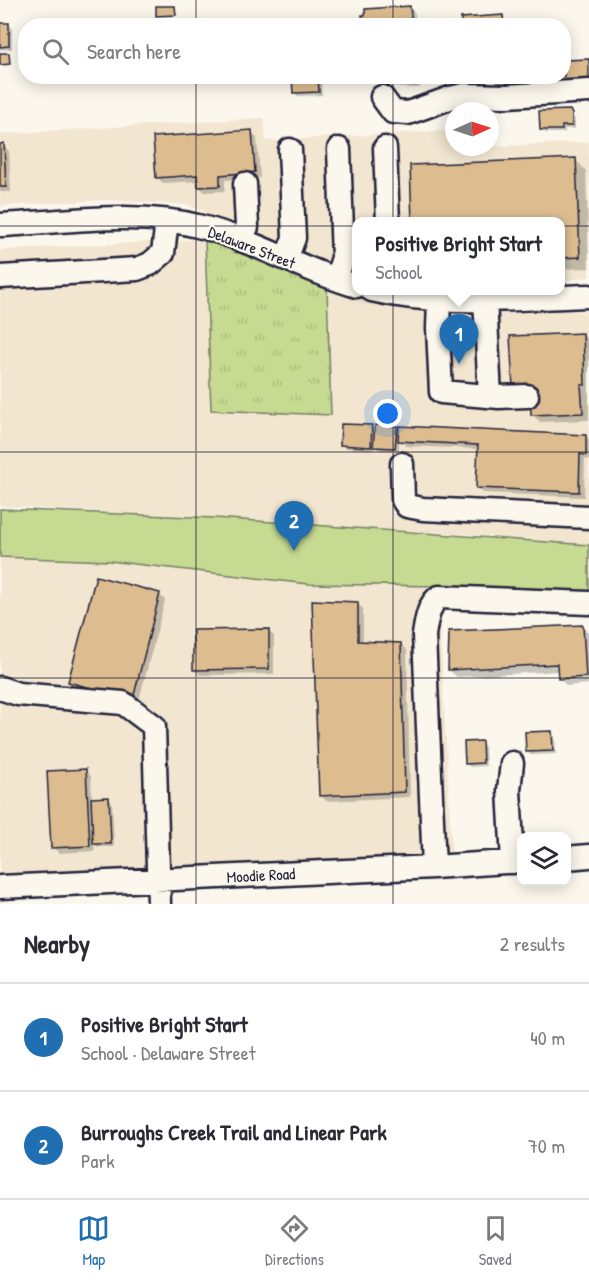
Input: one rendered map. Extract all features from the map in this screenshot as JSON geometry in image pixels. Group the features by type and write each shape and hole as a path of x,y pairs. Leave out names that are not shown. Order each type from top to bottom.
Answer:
{"street":[{"path":"382,97 393,112 408,113 464,95 507,96 589,91"},
{"path":"385,147 388,217"},
{"path":"339,149 346,283"},
{"path":"286,259 294,238 290,150"},
{"path":"239,240 247,227 245,184"},
{"name":"Delaware Street","path":"0,225 117,219 167,221 200,227 239,240 346,283"},
{"path":"0,277 137,269 150,264 164,253 167,221"},
{"path":"404,295 439,300 589,296"},
{"path":"439,300 441,393 527,396"},
{"path":"485,300 490,396"},
{"path":"402,464 403,500 407,506 423,509 589,517"},
{"path":"434,867 424,635 427,617 435,600 439,597 589,603"},
{"path":"0,688 18,693 123,704 154,726 159,904"},
{"path":"512,764 509,790 517,861"},
{"path":"571,858 589,856"},
{"name":"Moodie Road","path":"0,887 434,867 517,861"}],"shaded area":[{"path":"264,118 266,141 445,131 445,156 499,156 499,146 589,142 589,277 565,280 565,217 352,217 352,274 270,242 188,205 104,200 0,206 0,134"},
{"path":"205,239 211,410 327,287 393,305 507,307 589,312 589,545 474,535 0,506 0,250"},
{"path":"0,557 109,561 308,584 438,586 452,857 0,879"}],"green space":[{"path":"205,239 233,248 327,287 331,415 211,410"},
{"path":"0,509 215,518 589,545 589,599 438,586 308,584 109,561 0,557"}],"building":[{"path":"156,6 175,6 176,15 156,16"},
{"path":"410,6 411,18 362,18 365,9"},
{"path":"503,15 503,18 461,18"},
{"path":"0,23 9,23 9,46 0,47"},
{"path":"0,53 9,53 10,64 0,65"},
{"path":"589,59 589,79 571,80 571,60"},
{"path":"292,84 318,84 319,92 293,93"},
{"path":"394,84 417,84 417,85"},
{"path":"570,110 572,126 562,126 562,130 540,130 539,111"},
{"path":"252,130 255,172 220,175 220,186 198,187 197,175 156,178 153,137"},
{"path":"4,143 6,187 0,187 0,144"},
{"path":"576,158 580,257 565,258 565,217 412,217 410,165"},
{"path":"583,333 585,385 581,385 583,413 531,415 530,386 513,387 510,336"},
{"path":"341,424 372,425 371,447 340,445"},
{"path":"375,425 397,426 395,448 373,447"},
{"path":"399,426 586,435 586,455 580,454 579,492 476,488 478,445 398,441"},
{"path":"96,576 160,593 133,699 68,682"},
{"path":"312,600 358,602 358,641 401,643 405,792 319,796"},
{"path":"583,625 586,677 558,679 557,664 448,670 449,631"},
{"path":"269,629 269,669 193,670 193,630"},
{"path":"552,731 553,751 526,752 525,732"},
{"path":"482,741 483,763 465,764 464,742"},
{"path":"86,769 90,846 51,848 47,771"},
{"path":"109,797 111,844 93,844 91,798"}],"place":[{"name":"Positive Bright Start","path":"459,364"},
{"name":"Burroughs Creek Trail and Linear Park","path":"294,551"}]}
